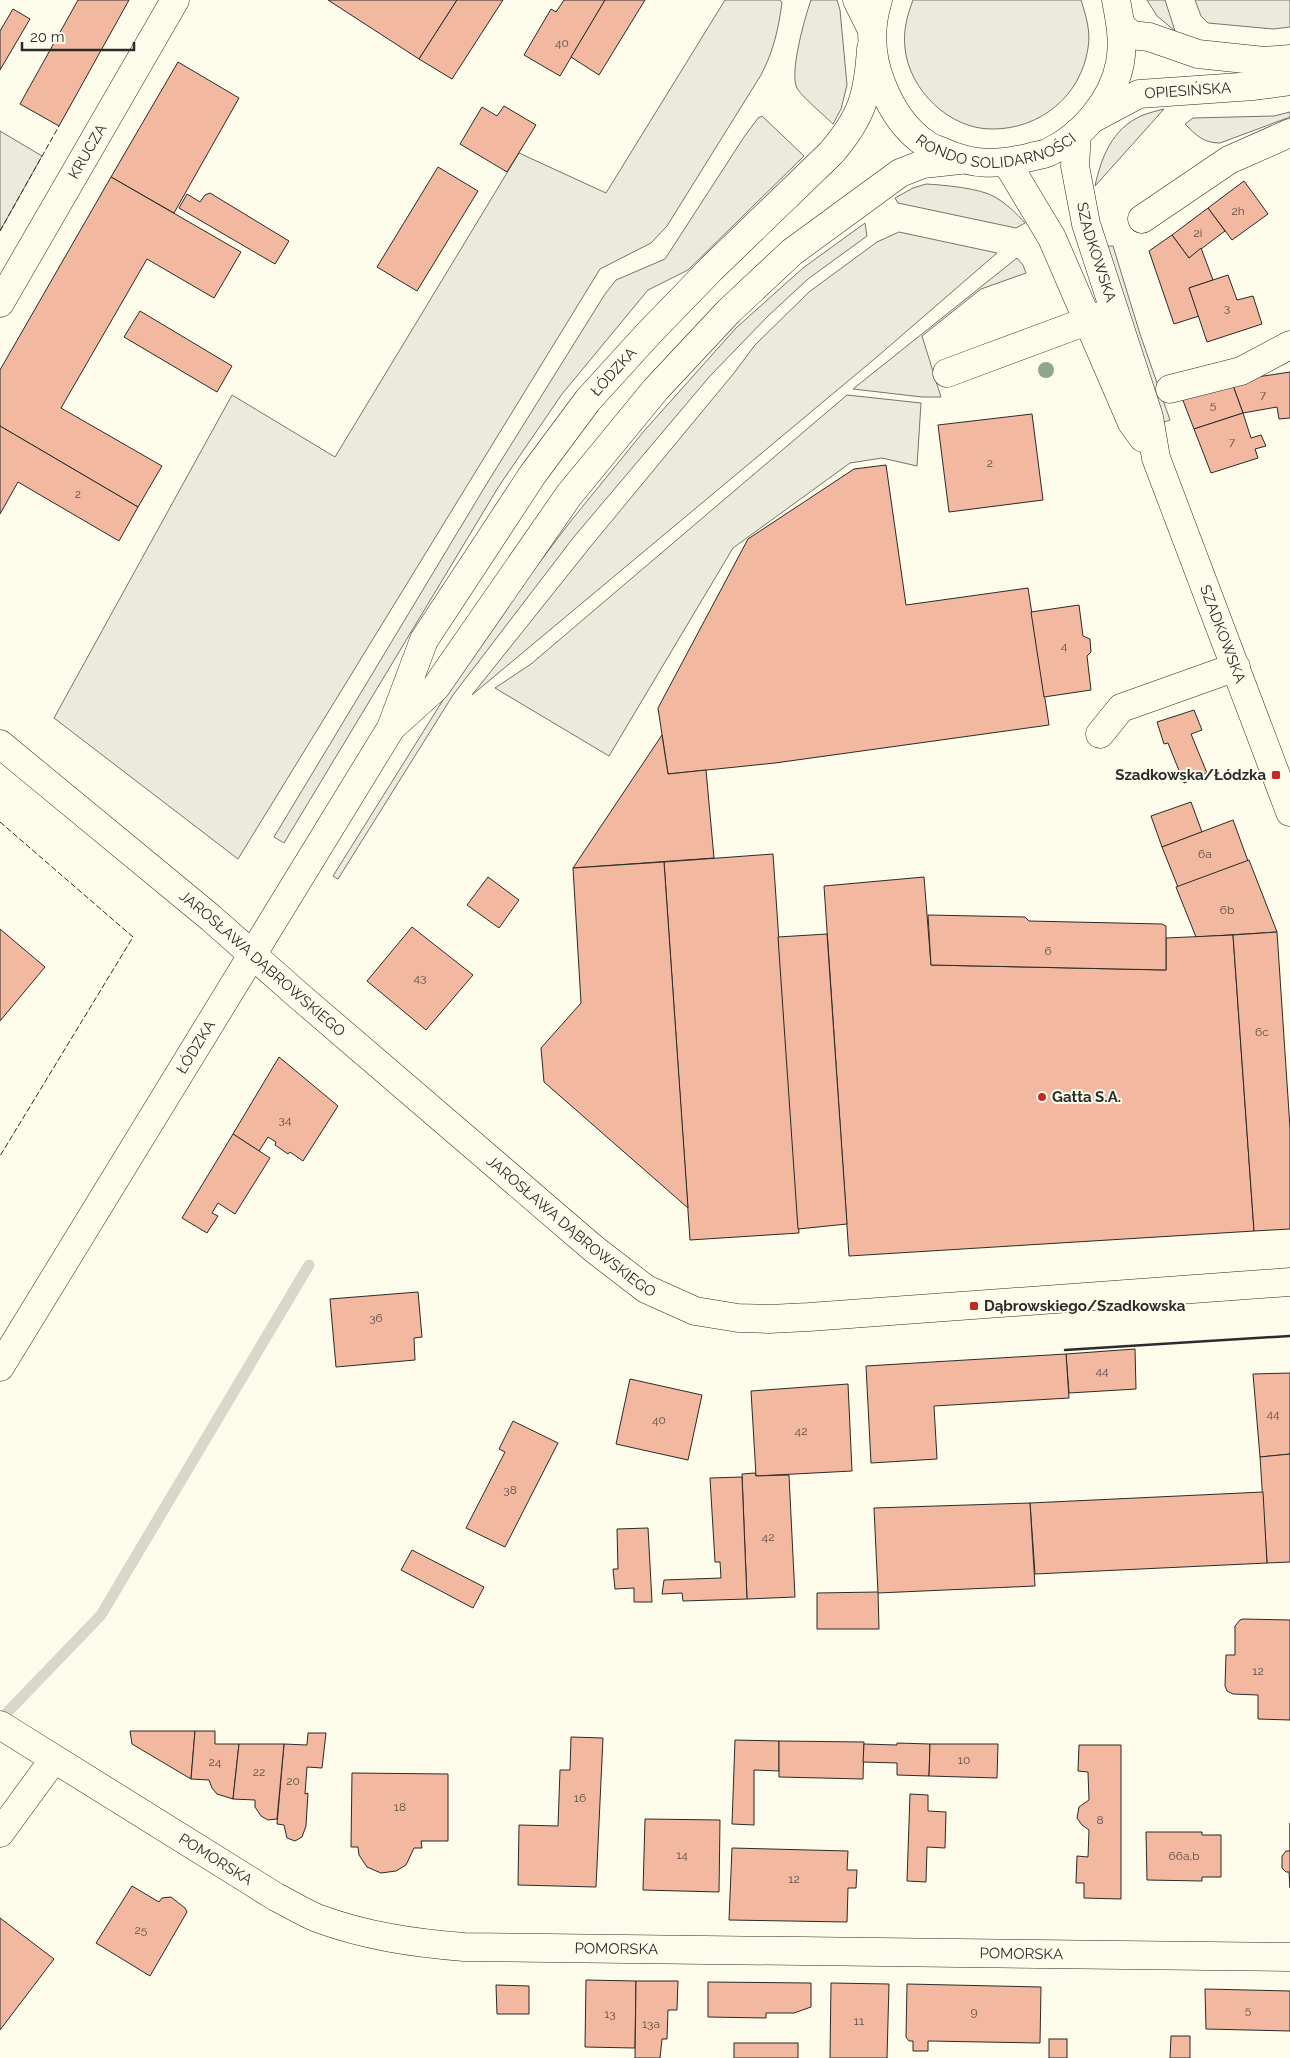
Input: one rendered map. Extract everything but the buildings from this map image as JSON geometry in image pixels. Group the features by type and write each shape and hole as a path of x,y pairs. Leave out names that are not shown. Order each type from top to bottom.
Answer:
{"street":[{"name":"KRUCZA","path":"0,303 176,0"},
{"path":"857,0 871,40"},
{"name":"RONDO SOLIDARNOŚCI","path":"878,0 871,40 878,74 886,97 903,124 926,145 960,160 990,164 1007,163 1049,152 1085,126 1110,94 1120,64 1123,31 1118,13"},
{"name":"OPIESIŃSKA","path":"1118,13 1131,35 1149,37 1198,54 1264,62 1290,59"},
{"name":"ŁÓDZKA","path":"0,1368 391,728 424,640 533,474 588,400 712,268 831,153 843,139 854,124 863,105 869,82 871,40"},
{"name":"OPIESIŃSKA","path":"1085,126 1139,94 1254,86 1290,80"},
{"name":"SZADKOWSKA","path":"1085,126 1075,166 1086,224 1149,417 1156,458 1290,812"},
{"path":"1142,219 1229,160 1290,133"},
{"name":"ŁÓDZKA","path":"391,728 436,687 569,495 656,389 729,311 792,252 900,172 923,164 960,160"},
{"name":"SZADKOWSKA","path":"1007,163 1052,238 1132,423 1156,458"},
{"path":"946,373 1114,311"},
{"path":"1170,389 1241,371 1290,345"},
{"path":"1100,734 1121,708 1236,667"},
{"name":"JAROSŁAWA DĄBROWSKIEGO","path":"0,744 211,918 594,1249 646,1289 695,1311 738,1318 808,1318 1290,1282"},
{"name":"POMORSKA","path":"0,1725 276,1897 316,1917 365,1933 419,1943 464,1947 1290,1957"},
{"path":"0,1832 47,1754"}],"shaded area":[{"path":"725,0 780,0 782,3 775,40 761,75 667,226 651,243 600,269 238,859 54,718 232,395 335,457 519,153 606,193"},
{"path":"811,0 837,0 840,10 847,85 841,109 833,124 799,91 795,81 796,58"},
{"path":"913,0 1081,0 1089,36 1084,65 1077,81 1067,95 1042,116 1027,123 993,129 977,128 962,123 934,105 914,79 908,64 905,48 905,30"},
{"path":"1147,0 1165,0 1175,31 1157,16"},
{"path":"1195,0 1290,0 1290,27 1273,29 1208,23 1201,16"},
{"path":"1164,109 1095,186 1109,145 1122,128 1141,116"},
{"path":"1290,112 1290,117 1220,143 1204,140 1185,124 1193,118 1274,116"},
{"path":"762,116 804,156 688,270 648,290 562,394 499,486 284,843 274,837 489,480 605,294 616,280 665,259 744,137 758,118"},
{"path":"0,131 42,156 0,231"},
{"path":"926,184 980,191 988,194 1015,212 1025,223 1016,228 898,203 895,198 913,188"},
{"path":"865,223 867,236 808,279 768,316 710,376 573,538 453,695 338,879 333,876 448,692 520,588 570,522 644,431 736,328 803,268"},
{"path":"899,232 997,253 878,356 472,695 755,345 809,292 877,242"},
{"path":"1105,246 1113,246 1140,334 1170,420 1164,422 1126,316"},
{"path":"1017,258 1023,265 1026,273 981,289 922,336 941,397 922,397 853,389"},
{"path":"847,395 921,403 917,466 882,458 850,463 733,548 609,756 495,688 531,664"}],"waterway":[{"path":"0,1720 101,1615 309,1265"}],"fence":[{"path":"0,231 59,126"},
{"path":"0,822 133,937 0,1156"}],"wall":[{"path":"1065,1350 1290,1336"}],"place":[{"name":"Szadkowska/Łódzka","path":"1276,775"},
{"name":"Gatta S.A.","path":"1042,1097"},
{"name":"Dąbrowskiego/Szadkowska","path":"974,1306"}]}
